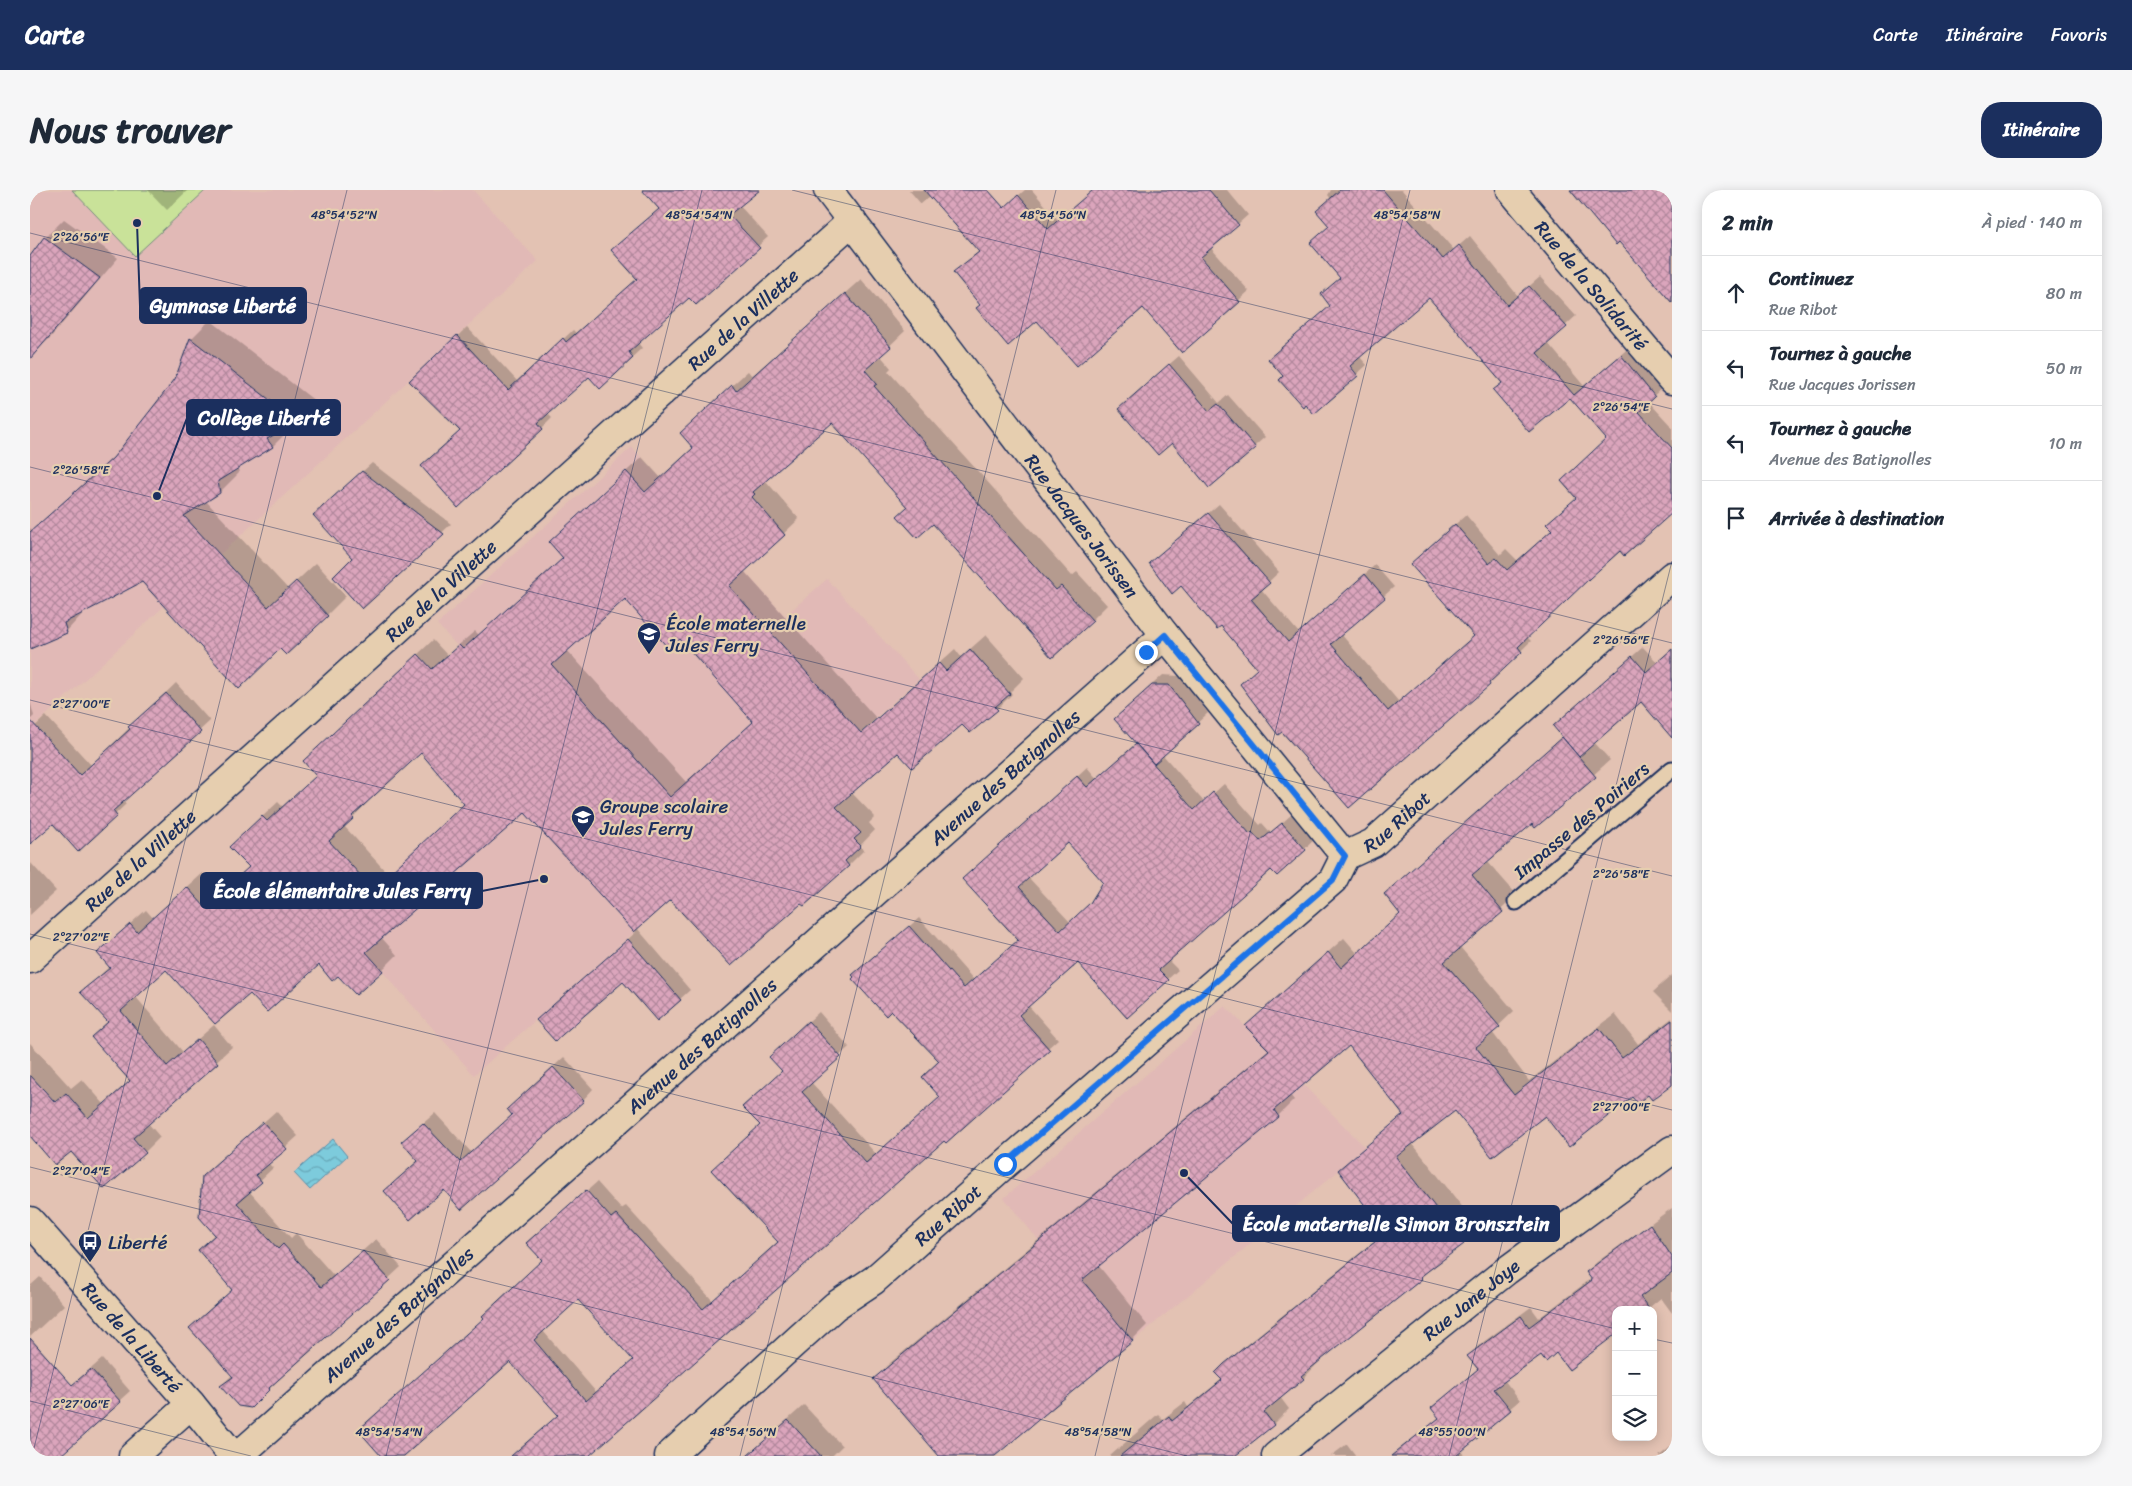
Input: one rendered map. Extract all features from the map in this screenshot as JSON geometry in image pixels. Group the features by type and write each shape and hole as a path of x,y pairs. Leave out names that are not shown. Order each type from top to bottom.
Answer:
{"street":[{"name":"Rue Jacques Jorissen","path":"828,190 1165,635 1345,856"},
{"name":"Rue de la Solidarité","path":"1511,190 1672,380"},
{"name":"Rue de la Villette","path":"30,959 852,221"},
{"name":"Rue Ribot","path":"668,1456 835,1306 874,1280 1333,880 1345,856 1373,843 1672,576"},
{"name":"Avenue des Batignolles","path":"238,1456 1165,635"},
{"name":"Rue Jane Joye","path":"1276,1456 1506,1271 1672,1150"},
{"name":"Rue de la Liberté","path":"30,1221 191,1404 233,1456"},
{"path":"133,1456 191,1404"}],"lane":[{"name":"Impasse des Poiriers","path":"1516,902 1672,769"}],"shaded area":[{"path":"30,190 72,190 135,256 206,190 473,190 538,261 30,730"},
{"name":"Groupe scolaire Jules Ferry","path":"632,447 785,616 827,579 919,679 474,1075 337,920 539,735 437,624"},
{"path":"1225,1006 1366,1148 1133,1341 1082,1280 1075,1285 1004,1198"}],"green space":[{"path":"72,190 206,190 135,256"}],"water":[{"path":"333,1139 347,1156 310,1190 294,1173"}],"building":[{"path":"642,190 760,190 729,215 760,248 696,305 689,298 629,352 633,358 600,389 589,377 538,423 543,429 458,508 421,466 460,431 409,381 457,335 508,390 563,338 566,342 637,279 611,250 659,209"},
{"path":"924,190 988,190 1004,208 1018,195 1048,229 1093,190 1209,190 1239,225 1201,257 1240,302 1182,353 1143,308 1077,366 1037,321 1008,346 976,308 980,305 953,272 979,252"},
{"path":"1340,190 1383,190 1443,259 1459,245 1507,305 1529,286 1567,327 1537,353 1574,395 1621,355 1655,397 1639,412 1672,448 1672,513 1624,556 1620,551 1590,578 1518,647 1522,652 1489,683 1490,685 1349,808 1282,732 1278,735 1240,684 1257,669 1221,626 1217,629 1181,586 1172,594 1149,563 1208,513 1270,583 1251,599 1288,642 1365,574 1385,598 1331,644 1388,711 1474,636 1410,564 1455,524 1489,564 1496,558 1507,570 1552,530 1546,524 1576,498 1561,481 1606,439 1570,398 1529,432 1493,390 1502,383 1429,298 1350,366 1358,376 1314,414 1305,404 1303,407 1279,380 1283,376 1268,359 1330,306 1321,294 1340,278 1310,243 1329,226 1316,211"},
{"path":"1570,190 1672,190 1672,303 1619,242 1616,245"},
{"path":"44,237 100,278 30,359 30,256"},
{"path":"845,293 891,347 865,370 877,384 874,386 1056,590 1061,586 1093,621 1052,658 933,524 917,538 897,516 907,507 832,423 753,492 755,494 752,497 785,535 729,586 861,733 939,663 946,671 970,649 1010,694 995,707 998,710 970,733 962,725 912,768 898,753 836,807 861,833 854,839 861,846 845,861 849,866 804,906 801,904 731,966 670,900 634,932 525,813 366,952 383,971 356,995 338,976 332,981 319,965 267,1012 250,994 215,1024 166,970 121,1011 167,1066 198,1039 218,1063 133,1138 146,1153 104,1189 71,1152 55,1165 30,1136 30,1075 55,1102 66,1093 88,1118 130,1081 91,1037 108,1022 80,992 110,968 97,953 130,924 137,932 187,887 205,907 249,867 229,847 262,816 267,821 316,776 303,761 418,654 432,669 459,645 463,649 563,558 549,542 626,471 645,492 693,448 680,433 732,385 736,391","holes":["625,599 669,649 680,639 753,722 670,797 552,665","421,753 464,804 373,889 329,841 354,818 352,816"]},
{"path":"190,338 297,421 267,439 273,447 218,481 220,493 184,516 268,607 296,581 328,616 286,655 280,649 239,689 142,582 64,623 67,633 30,649 30,532 113,458 175,379"},
{"path":"1169,364 1209,411 1218,404 1256,448 1209,488 1172,443 1158,455 1118,409"},
{"path":"362,471 444,534 362,609 333,577 352,558 313,515"},
{"path":"1672,649 1672,738 1641,702 1579,757 1553,726 1632,656 1646,672"},
{"path":"1152,685 1169,685 1199,724 1154,764 1114,719"},
{"path":"166,693 201,732 113,811 117,816 78,852 53,824 30,844 30,720 80,775 130,729 128,727"},
{"path":"1562,737 1596,777 1535,828 1532,824 1472,875 1503,912 1444,962 1500,1027 1476,1047 1514,1095 1599,1028 1622,1058 1672,1020 1672,1085 1652,1100 1648,1095 1637,1103 1632,1097 1569,1147 1545,1116 1492,1157 1455,1111 1396,1157 1464,1244 1420,1277 1422,1279 1301,1376 1304,1379 1264,1412 1274,1425 1235,1456 1120,1456 1169,1416 1172,1421 1222,1380 1215,1373 1224,1364 1386,1233 1338,1170 1403,1115 1349,1046 1274,1110 1279,1117 1082,1280 1133,1341 995,1456 939,1456 873,1379 1269,1050 1245,1026 1328,952 1341,968 1400,914 1384,894"},
{"path":"1136,744 1194,810 1213,792 1250,834 1252,832 1260,841 1282,823 1306,850 1277,876 1271,870 1159,970 1169,980 1127,1018 1078,963 1019,1015 1050,1050 946,1143 944,1141 589,1456 511,1456 558,1415 510,1362 404,1456 381,1456 358,1430 484,1318 482,1316 542,1260 526,1243 586,1190 611,1218 616,1214 703,1309 778,1242 711,1170 760,1125 742,1107 782,1071 769,1057 808,1021 841,1057 802,1092 866,1163 940,1097 922,1077 939,1061 891,1011 886,1016 852,979 854,977 852,975 909,926 964,988 1018,940 962,879 1077,776 1087,787","holes":["1068,843 1103,882 1090,903 1060,931 1019,887","578,1300 633,1360 586,1401 534,1340"]},
{"path":"628,939 681,1000 657,1021 623,982 555,1041 536,1020"},
{"path":"553,1067 584,1101 461,1210 444,1190 410,1220 384,1191 418,1161 401,1142 423,1123 460,1162 512,1115 507,1109"},
{"path":"263,1122 287,1149 256,1175 262,1182 237,1203 278,1249 283,1244 321,1287 363,1251 390,1280 269,1388 251,1408 238,1406 220,1386 233,1377 189,1328 232,1290 198,1250 215,1235 199,1217 202,1176"},
{"path":"1650,1224 1672,1257 1672,1273 1640,1297 1647,1306 1612,1306 1612,1337 1569,1370 1556,1353 1546,1362 1541,1355 1494,1389 1511,1410 1456,1456 1391,1456 1439,1418 1431,1408 1478,1369 1467,1356 1521,1316 1529,1327 1592,1280 1586,1272"},
{"path":"30,1338 72,1385 91,1369 121,1402 60,1456 30,1456"},
{"path":"788,1420 821,1456 747,1456"}],"place":[{"name":"Gymnase Liberté","path":"137,223"},
{"name":"Collège Liberté","path":"157,496"},
{"name":"École maternelle Jules Ferry","path":"649,655"},
{"name":"Groupe scolaire Jules Ferry","path":"583,838"},
{"name":"École élémentaire Jules Ferry","path":"544,879"},
{"name":"École maternelle Simon Bronsztein","path":"1184,1173"},
{"name":"Liberté","path":"90,1263"}],"route":[{"path":"1005,1164 1333,880 1345,856 1165,635 1146,652"}]}
